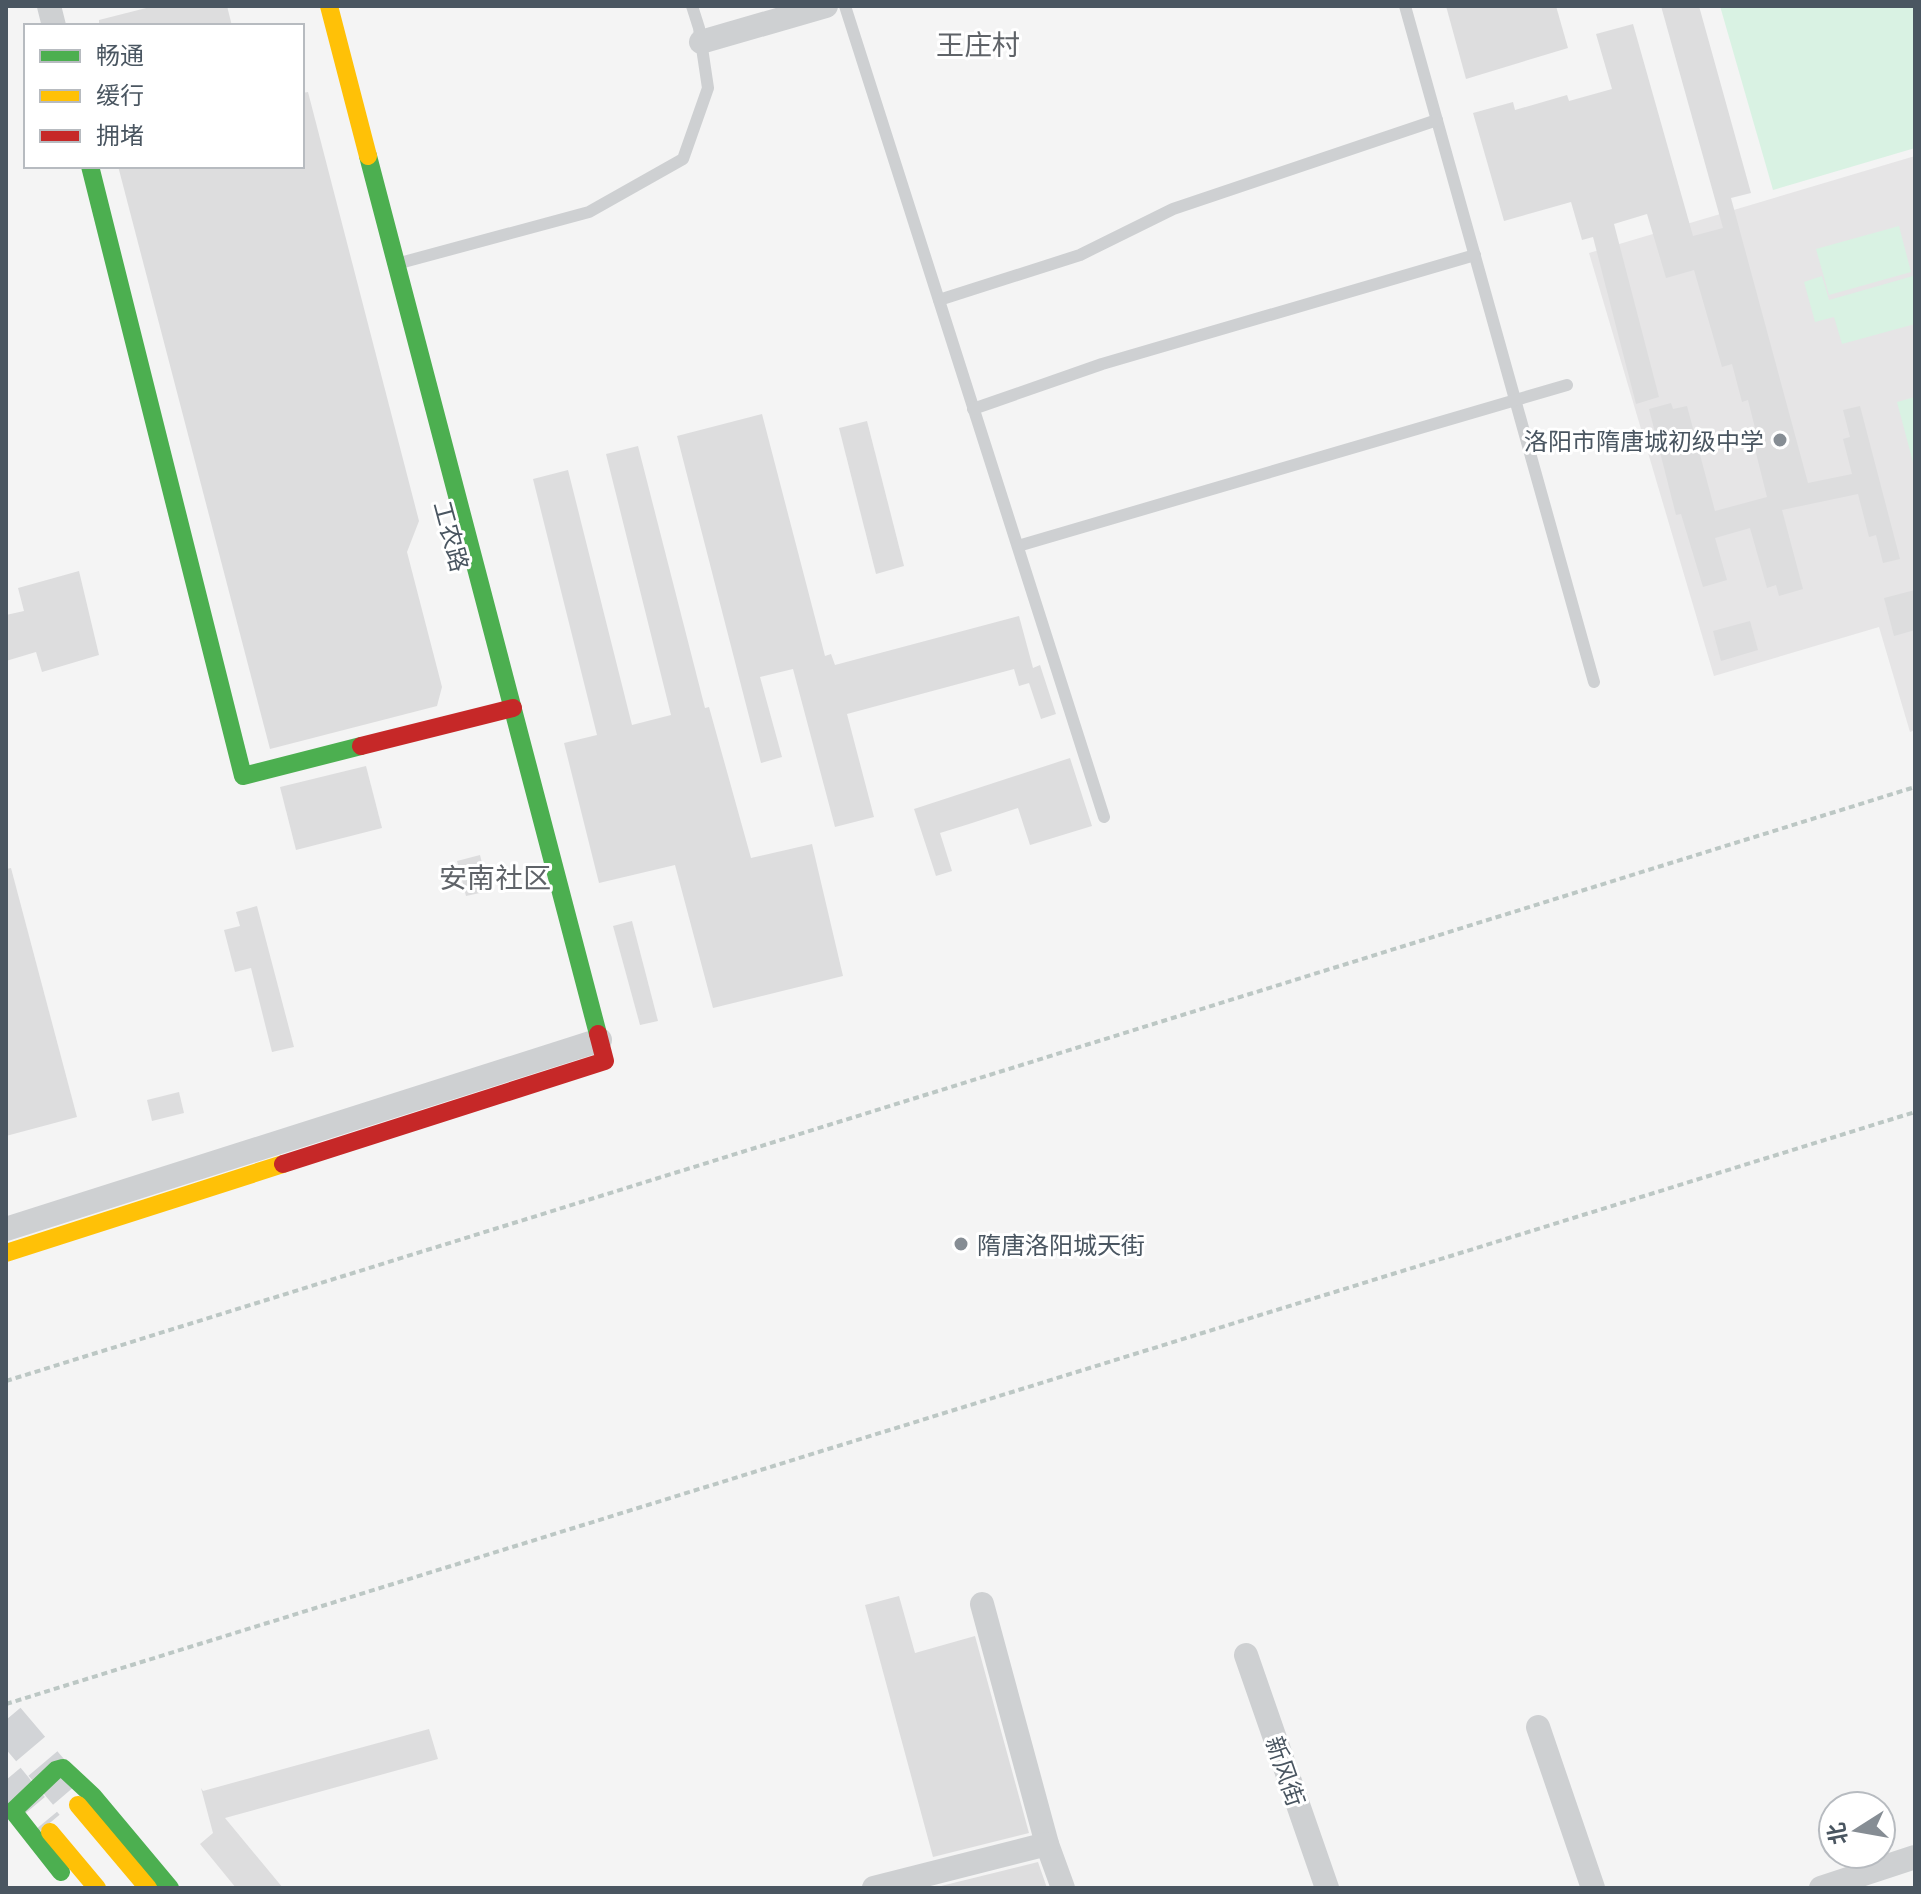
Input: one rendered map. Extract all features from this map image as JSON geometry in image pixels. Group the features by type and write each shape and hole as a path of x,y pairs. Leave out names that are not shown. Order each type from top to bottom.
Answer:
{"street":[{"name":"工农路","path":"313,6 389,266 595,1053"},
{"name":"工农路","path":"329,6 389,266"},
{"path":"701,42 826,6"},
{"path":"91,168 243,776 506,710"},
{"path":"6,1229 595,1053"},
{"path":"6,1253 595,1053"},
{"path":"982,1604 1047,1844 1063,1888"},
{"name":"新风街","path":"1246,1655 1327,1888"},
{"path":"1538,1727 1593,1888"},
{"path":"74,1888 13,1815 15,1805 56,1770 63,1768 72,1773 170,1888"},
{"path":"78,1805 148,1888"},
{"path":"50,1832 97,1888"},
{"path":"874,1888 1047,1844"},
{"path":"1821,1888 1915,1857"}],"lane":[{"path":"389,266 589,212 683,159 708,88 692,6"},
{"path":"845,6 1104,817"},
{"path":"1405,6 1594,682"},
{"path":"939,300 1080,255 1173,209 1437,120"},
{"path":"973,409 1102,364 1475,255"},
{"path":"1018,546 1567,385"}],"path":[{"path":"6,1381 1915,787"},
{"path":"6,1704 1915,1112"}],"shaded area":[{"name":"洛阳市隋唐城初级中学","path":"1915,156 1915,730 1910,732 1879,627 1714,676 1589,253"}],"green space":[{"path":"1720,6 1915,6 1915,148 1773,190"},
{"path":"1899,226 1911,272 1829,295 1816,249"},
{"path":"1822,276 1829,300 1913,276 1915,324 1842,344 1834,317 1815,322 1804,282"},
{"path":"1915,397 1915,466 1914,466 1897,402"}],"building":[{"path":"154,6 227,6 232,24 99,24 99,20"},
{"path":"1446,6 1556,6 1568,48 1466,79"},
{"path":"1661,6 1699,6 1751,193 1731,198 1808,483 1852,474 1843,439 1850,437 1843,410 1860,406 1900,559 1883,563 1876,535 1869,537 1858,494 1782,510 1803,589 1779,596 1776,585 1767,588 1750,528 1715,538 1727,580 1703,587 1681,514 1676,515 1649,409 1671,403 1673,409 1687,406 1715,511 1767,497 1753,441 1758,440 1748,400 1742,402 1732,364 1722,367 1694,270 1666,278 1647,214 1614,224 1659,397 1636,404 1593,237 1582,240 1571,202 1504,221 1473,113 1513,102 1515,110 1567,95 1569,101 1612,89 1596,34 1633,24 1693,236 1723,228"},
{"path":"308,92 419,521 407,552 442,687 437,706 270,749 119,168 304,168 304,93"},
{"path":"762,414 825,656 831,654 835,665 1019,616 1033,668 1040,665 1056,714 1041,719 1029,683 1019,686 1014,669 847,714 874,817 835,827 793,669 760,677 782,757 761,763 677,436"},
{"path":"867,421 904,566 876,574 839,428"},
{"path":"638,446 705,708 709,707 751,858 812,844 843,976 713,1008 675,865 599,883 564,743 597,735 533,479 568,470 632,725 671,715 606,454"},
{"path":"79,571 99,655 42,672 36,652 6,661 6,615 24,611 18,588"},
{"path":"1915,590 1915,630 1894,636 1884,598"},
{"path":"1750,621 1758,650 1721,661 1713,631"},
{"path":"1070,758 1092,826 1030,845 1018,808 940,833 952,871 936,876 914,809"},
{"path":"366,766 382,828 296,850 280,787"},
{"path":"480,855 489,891 466,896 457,861"},
{"path":"11,868 77,1117 6,1136 6,869"},
{"path":"257,906 294,1047 272,1052 251,968 235,972 224,930 240,926 236,912"},
{"path":"632,921 658,1021 640,1025 613,926"},
{"path":"179,1092 184,1113 152,1121 147,1100"},
{"path":"899,1596 915,1653 975,1636 1029,1833 933,1857 865,1605"},
{"path":"429,1729 438,1759 225,1818 283,1888 236,1888 200,1844 213,1833 201,1788 203,1791"},
{"path":"1038,1862 1047,1888 941,1886"}],"tunnel":[{"path":"6,1720 74,1800"},
{"path":"6,1780 45,1827"}],"traffic: fast":[{"path":"368,156 598,1034"},
{"path":"91,168 243,776 361,746"},
{"path":"61,1872 13,1811 56,1770 63,1768 93,1796 170,1888"}],"traffic: slow":[{"path":"329,6 368,156"},
{"path":"6,1253 283,1164"},
{"path":"78,1805 148,1888"},
{"path":"50,1832 97,1888"}],"traffic: jam":[{"path":"361,746 513,708"},
{"path":"283,1164 605,1061 598,1034"}],"place":[{"name":"洛阳市隋唐城初级中学","path":"1780,440"},
{"name":"隋唐洛阳城天街","path":"961,1244"}],"district":[{"name":"王庄村","path":"978,44"},
{"name":"安南社区","path":"495,877"}]}
